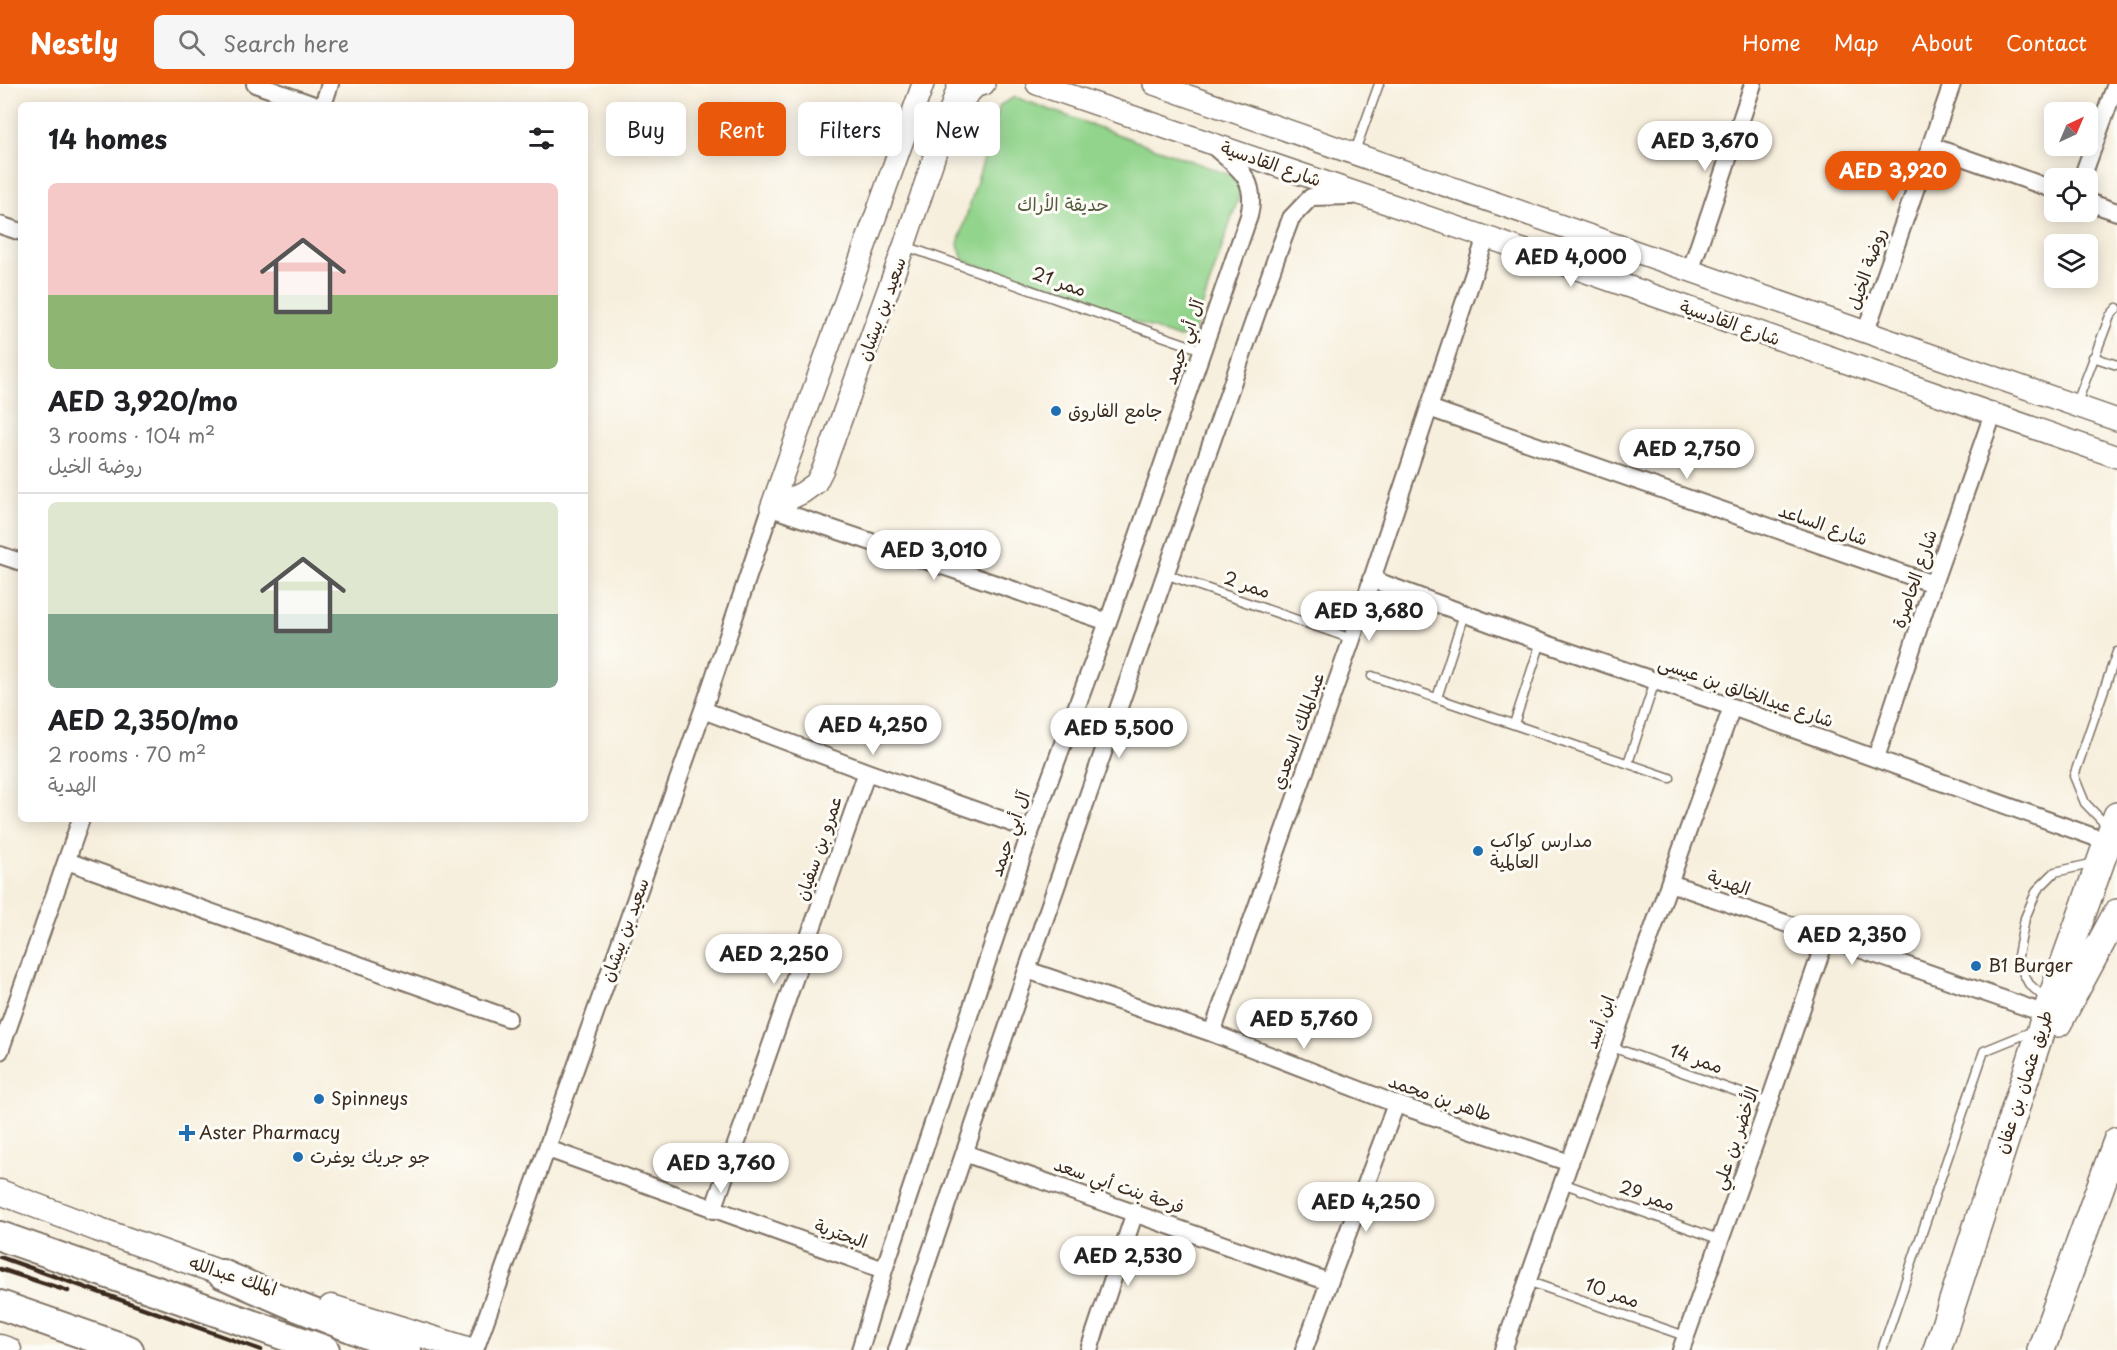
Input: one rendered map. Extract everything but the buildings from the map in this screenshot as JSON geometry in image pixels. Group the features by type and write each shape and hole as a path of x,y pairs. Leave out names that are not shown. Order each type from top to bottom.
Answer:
{"highway":[{"path":"0,1236 326,1350"},
{"path":"222,1274 407,1350"},
{"path":"0,1305 129,1350"},
{"path":"0,1323 85,1350"}],"main road":[{"name":"طريق عثمان بن عفان","path":"1937,1350 2046,1015 2110,838"},
{"path":"2020,1094 2117,913"},
{"path":"2041,1350 2117,1141"},
{"name":"الملك عبدالله","path":"0,1192 222,1274 470,1350"},
{"path":"0,1347 9,1350"}],"street":[{"path":"255,84 306,102"},
{"path":"323,102 330,84"},
{"name":"سعيد بن بيشان","path":"475,1350 703,710 771,508 923,84"},
{"name":"سعيد بن بيشان","path":"952,102 959,84"},
{"path":"961,102 976,86 984,84"},
{"name":"شارع القادسية","path":"1036,84 1486,237 2117,457"},
{"name":"شارع القادسية","path":"1154,84 1355,152 1690,272 1866,331 2117,420"},
{"path":"1690,272 1753,84"},
{"name":"روضة الخيل","path":"1866,331 1952,84"},
{"path":"2086,168 2116,84"},
{"name":"آل أبي حيمد","path":"860,1350 884,1270 1031,830 1108,622 1252,205 1251,186 1246,176 1210,143"},
{"path":"1931,146 2044,186"},
{"name":"سعيد بن بيشان","path":"771,508 802,493 816,483 824,469 904,246 933,156"},
{"path":"897,1350 1027,970 1291,218 1311,197 1331,195 1369,197"},
{"path":"2098,205 2117,212"},
{"path":"0,225 18,231"},
{"name":"عبدالملك السعدي","path":"1212,1033 1352,639 1486,237"},
{"name":"شارع الساعد","path":"1429,408 1933,584"},
{"name":"شارع الحاصرة","path":"1876,758 1933,584 1993,414"},
{"path":"771,508 1108,622"},
{"path":"0,555 18,561"},
{"name":"شارع عبدالخالق بن عيسى","path":"1371,579 1541,642 2110,838"},
{"name":"ابن أسد","path":"1503,1350 1732,707"},
{"path":"703,710 867,772 1031,830"},
{"name":"عمرو بن سفيان","path":"713,1210 867,772"},
{"path":"0,1051 80,822"},
{"path":"67,861 508,1018"},
{"name":"الهدية","path":"1670,883 2046,1015"},
{"name":"الأخضر بن علي","path":"1683,1343 1826,938"},
{"name":"طاهر بن محمد","path":"1027,970 1212,1033 1396,1104 1570,1163"},
{"path":"1304,1350 1396,1104"},
{"name":"البحترية","path":"548,1149 884,1270"},
{"name":"فرحة بنت أبي سعد","path":"964,1153 1329,1282"},
{"path":"1089,1350 1135,1212"}],"lane":[{"path":"1355,152 1380,84"},
{"name":"ممر 21","path":"904,246 1202,350"},
{"path":"2076,405 2110,316 2117,308"},
{"path":"2093,357 2117,365"},
{"name":"ممر 2","path":"1165,574 1352,639"},
{"path":"1437,698 1464,614"},
{"path":"1514,724 1541,642"},
{"path":"1882,1350 1984,1052 2046,1015 2017,961 2025,918 2037,890 2055,872 2110,838 2085,803 2074,776 2117,652"},
{"path":"1372,676 1670,778"},
{"path":"1628,763 1655,681"},
{"name":"ممر 14","path":"1612,1047 1769,1103"},
{"name":"ممر 29","path":"1562,1183 1721,1240"},
{"name":"ممر 10","path":"1527,1281 1683,1343"}],"green space":[{"name":"حديقة الأراك","path":"1015,97 1233,176 1241,190 1194,331 1179,338 963,260 958,244 985,156 1000,156 1000,105"}],"railway":[{"path":"0,1257 261,1350"},
{"path":"0,1269 68,1291"}],"place":[{"name":"جامع الفاروق","path":"1056,411"},
{"name":"مدارس كواكب العالمية","path":"1478,851"},
{"name":"B1 Burger","path":"1976,966"},
{"name":"Spinneys","path":"319,1099"},
{"name":"Aster Pharmacy","path":"187,1133"},
{"name":"جو جريك يوغرت","path":"298,1157"}]}
